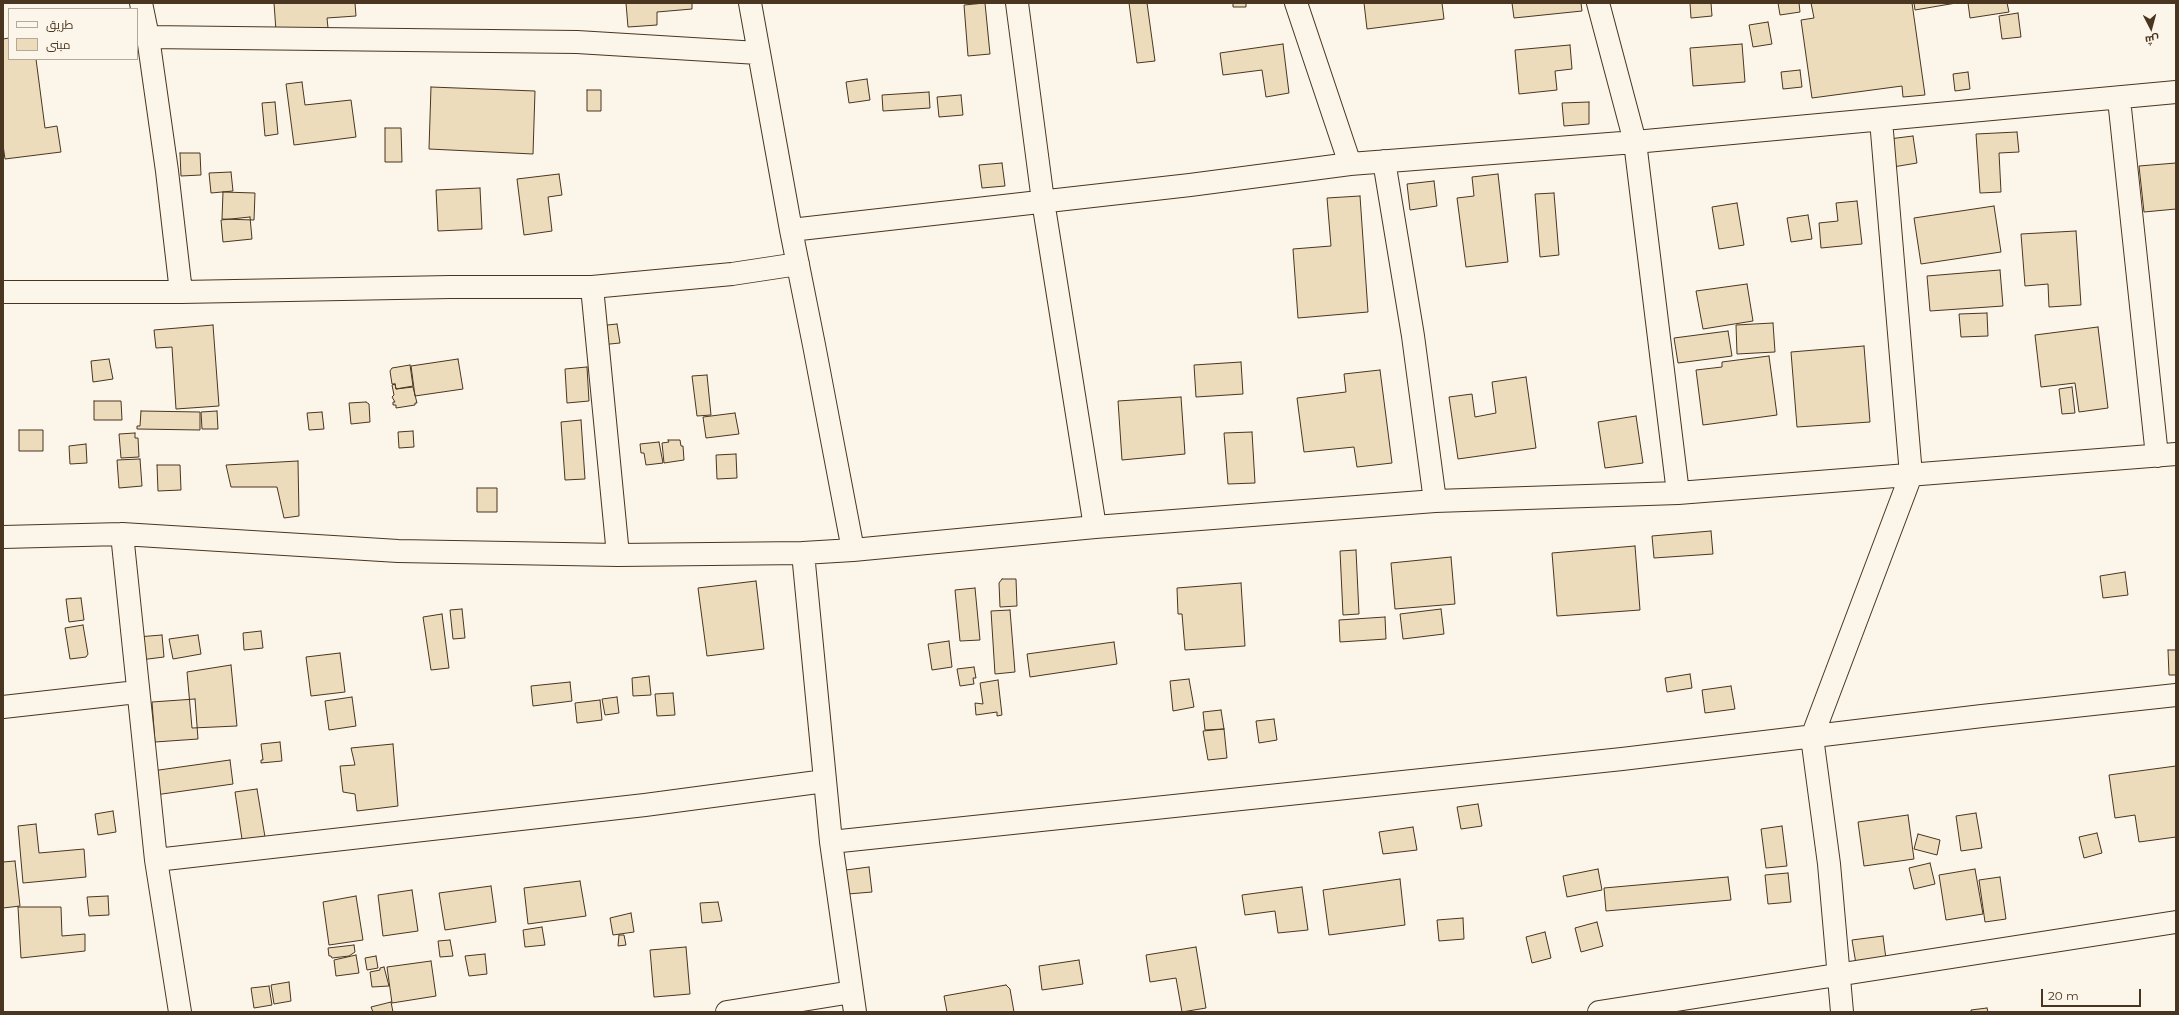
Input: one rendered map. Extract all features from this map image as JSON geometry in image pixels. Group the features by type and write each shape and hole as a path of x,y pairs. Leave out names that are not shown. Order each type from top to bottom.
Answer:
{"street":[{"path":"141,3 148,37 167,171 181,292"},
{"path":"750,3 791,230 853,550"},
{"path":"1017,3 1043,201 1095,527"},
{"path":"1296,3 1350,164"},
{"path":"1598,3 1636,142 1678,493"},
{"path":"148,37 577,42 758,53"},
{"path":"791,230 1190,185 1350,164 1636,142 2119,99 2176,92"},
{"path":"3,537 122,534 398,551 618,555 804,553 853,550 1095,527 1435,502 1678,493 2167,455 2119,99"},
{"path":"1842,1012 1829,864 1812,737 1911,475 1881,120"},
{"path":"1384,161 1414,336 1435,502"},
{"path":"3,292 181,292 450,287 592,287 732,274 798,264"},
{"path":"592,287 618,555"},
{"path":"122,534 137,692 156,860 180,1012"},
{"path":"727,1012 853,1002 831,842 804,553"},
{"path":"3,707 137,692"},
{"path":"831,842 1606,761 1982,716 2176,695"},
{"path":"156,860 645,805 825,782"},
{"path":"1599,1012 2176,922"}],"building":[{"path":"274,3 355,3 356,16 327,18 328,28 276,31"},
{"path":"626,3 692,3 692,9 657,12 657,25 628,27"},
{"path":"985,3 990,54 968,56 964,5"},
{"path":"1129,3 1147,3 1155,61 1137,63"},
{"path":"1233,3 1246,3 1246,7 1233,7"},
{"path":"1364,3 1442,3 1444,19 1367,29"},
{"path":"1512,3 1581,3 1582,11 1514,18"},
{"path":"1690,3 1711,3 1712,16 1691,18"},
{"path":"1778,3 1799,3 1800,12 1780,15"},
{"path":"1811,3 1912,3 1925,95 1903,97 1902,86 1812,98 1801,20 1814,18"},
{"path":"1914,3 1956,3 1915,10"},
{"path":"1968,3 2007,3 2009,12 1970,18"},
{"path":"2018,13 2021,37 2002,39 1999,16"},
{"path":"1768,22 1772,44 1753,47 1749,25"},
{"path":"8,38 8,60 36,60 45,128 57,126 61,152 5,159 3,145 3,39"},
{"path":"1283,44 1289,93 1266,97 1262,70 1223,75 1220,53"},
{"path":"1742,44 1745,82 1693,86 1690,48"},
{"path":"1570,45 1572,69 1555,71 1557,90 1519,94 1515,50"},
{"path":"1800,70 1802,87 1783,89 1781,72"},
{"path":"1968,72 1970,89 1955,91 1953,74"},
{"path":"867,79 870,100 849,103 846,82"},
{"path":"302,82 305,105 351,100 356,137 294,145 286,84"},
{"path":"431,87 535,91 533,154 429,149"},
{"path":"587,90 601,90 601,111 587,111"},
{"path":"929,92 930,108 883,111 882,95"},
{"path":"961,95 963,115 939,117 937,97"},
{"path":"275,102 278,134 265,136 262,103"},
{"path":"1589,102 1589,124 1564,126 1562,103"},
{"path":"385,128 401,128 402,162 385,162"},
{"path":"2017,132 2019,152 1999,153 2001,192 1980,193 1976,134"},
{"path":"1913,136 1917,163 1893,167 1889,139"},
{"path":"180,153 200,153 201,175 181,176"},
{"path":"1002,163 1005,186 982,188 979,165"},
{"path":"2176,163 2176,209 2144,212 2139,166"},
{"path":"231,172 233,191 211,193 209,173"},
{"path":"559,174 562,195 548,197 552,231 524,235 517,179"},
{"path":"1498,174 1508,262 1466,267 1457,198 1474,196 1472,177"},
{"path":"1434,181 1437,206 1410,210 1407,184"},
{"path":"480,188 482,229 438,231 436,190"},
{"path":"223,192 255,193 254,220 222,219"},
{"path":"1554,193 1559,255 1540,257 1535,194"},
{"path":"1360,196 1368,312 1298,318 1293,249 1331,246 1327,198"},
{"path":"1857,201 1862,244 1821,248 1819,223 1838,221 1836,203"},
{"path":"1737,203 1744,245 1719,249 1712,207"},
{"path":"1994,206 2001,252 1921,264 1914,218"},
{"path":"1808,215 1812,239 1791,242 1787,218"},
{"path":"250,217 252,239 223,242 221,220"},
{"path":"2076,231 2081,305 2049,307 2048,284 2025,286 2021,234"},
{"path":"2000,270 2003,306 1930,311 1927,276"},
{"path":"1747,284 1753,321 1703,329 1696,291"},
{"path":"1987,313 1988,336 1961,337 1959,314"},
{"path":"1773,323 1775,352 1737,354 1736,325"},
{"path":"617,324 620,343 600,345 598,326"},
{"path":"213,325 219,406 176,409 172,347 156,348 154,330"},
{"path":"2098,327 2108,408 2079,412 2075,383 2041,387 2035,335"},
{"path":"1728,331 1732,356 1678,363 1674,338"},
{"path":"1864,346 1870,422 1797,427 1791,352"},
{"path":"1769,356 1777,415 1703,425 1696,370 1722,367 1722,362"},
{"path":"109,359 113,379 93,382 91,361"},
{"path":"458,359 463,389 415,396 411,366"},
{"path":"1241,362 1243,394 1196,397 1194,365"},
{"path":"410,365 413,386 396,389 395,384 392,384 390,371 392,368"},
{"path":"587,367 589,401 567,403 565,369"},
{"path":"1380,370 1392,463 1357,467 1354,447 1304,452 1297,398 1346,392 1344,374"},
{"path":"707,375 711,415 697,416 692,376"},
{"path":"1526,377 1536,448 1458,459 1449,397 1472,394 1475,417 1496,413 1492,382"},
{"path":"395,384 396,389 413,387 417,403 415,403 415,405 396,408 396,405 393,405 393,402 395,402 392,397 394,395 392,385"},
{"path":"2072,387 2075,413 2062,414 2059,389"},
{"path":"1181,397 1185,454 1122,460 1118,401"},
{"path":"94,401 121,401 122,420 94,420"},
{"path":"366,402 369,404 370,422 351,424 349,403"},
{"path":"141,411 200,412 200,430 137,429 137,426 140,426"},
{"path":"217,411 218,429 202,429 201,412"},
{"path":"322,412 324,429 309,430 307,413"},
{"path":"735,413 739,434 706,438 703,417"},
{"path":"1636,416 1643,463 1605,468 1598,422"},
{"path":"581,420 585,479 565,480 561,422"},
{"path":"19,430 43,430 43,451 19,451"},
{"path":"413,431 414,447 399,448 398,432"},
{"path":"1252,432 1255,483 1228,484 1224,433"},
{"path":"135,433 135,438 138,438 139,457 121,458 119,434"},
{"path":"668,440 680,440 681,446 683,446 684,460 664,463 662,443 669,442"},
{"path":"659,442 663,463 646,465 644,453 641,453 640,444"},
{"path":"86,444 87,463 70,464 69,446"},
{"path":"736,454 737,478 717,479 716,455"},
{"path":"140,459 142,486 119,488 117,460"},
{"path":"298,461 299,516 284,518 277,487 231,487 226,465"},
{"path":"157,465 180,465 181,490 158,491"},
{"path":"477,488 497,488 497,512 477,512"},
{"path":"1711,531 1713,554 1654,558 1652,536"},
{"path":"1635,546 1640,610 1557,616 1552,553"},
{"path":"1356,550 1359,614 1343,615 1340,551"},
{"path":"1451,557 1455,604 1395,609 1391,563"},
{"path":"2125,572 2128,595 2103,598 2100,576"},
{"path":"1002,579 1016,579 1017,606 1000,607 999,583"},
{"path":"756,581 764,649 707,656 698,588"},
{"path":"1241,583 1245,646 1185,650 1182,614 1178,614 1177,588"},
{"path":"975,588 980,640 960,641 955,590"},
{"path":"81,598 84,620 69,622 66,599"},
{"path":"462,609 465,638 453,639 450,610"},
{"path":"1441,609 1444,634 1403,639 1400,614"},
{"path":"1010,610 1015,672 995,674 991,611"},
{"path":"442,614 449,668 431,670 423,617"},
{"path":"1385,617 1386,639 1340,642 1339,620"},
{"path":"83,625 88,654 86,657 70,659 65,628"},
{"path":"261,631 263,648 244,650 243,633"},
{"path":"162,635 164,657 140,660 137,637"},
{"path":"198,635 201,654 173,659 169,639"},
{"path":"949,641 952,667 932,670 928,644"},
{"path":"1114,642 1117,664 1030,677 1027,654"},
{"path":"2168,650 2176,650 2176,675 2169,675"},
{"path":"340,653 345,692 311,696 306,657"},
{"path":"231,665 237,726 192,728 187,672"},
{"path":"974,667 976,678 973,678 974,684 960,686 957,669"},
{"path":"1690,674 1692,688 1667,692 1665,678"},
{"path":"649,676 651,695 633,696 632,678"},
{"path":"1189,679 1194,707 1173,711 1170,681"},
{"path":"998,680 1002,715 997,716 997,712 976,715 975,703 983,704 980,683"},
{"path":"570,682 572,701 533,706 531,686"},
{"path":"1731,686 1735,709 1705,713 1702,690"},
{"path":"673,693 675,715 657,716 655,694"},
{"path":"352,697 356,726 329,730 325,701"},
{"path":"617,697 619,713 605,715 602,699"},
{"path":"195,699 198,739 155,742 152,702"},
{"path":"600,700 602,720 577,723 575,703"},
{"path":"1221,710 1224,729 1205,730 1203,712"},
{"path":"1274,719 1277,740 1259,743 1256,721"},
{"path":"1224,729 1227,758 1208,760 1203,731"},
{"path":"280,742 282,761 261,763 261,760 263,760 261,744"},
{"path":"393,744 398,806 357,811 355,794 343,792 340,766 355,765 351,748"},
{"path":"230,760 233,784 155,795 152,771"},
{"path":"2176,766 2176,837 2139,842 2135,815 2115,818 2109,775"},
{"path":"257,789 266,843 243,846 235,792"},
{"path":"1478,804 1482,826 1461,829 1457,807"},
{"path":"113,811 116,832 98,835 95,814"},
{"path":"1976,813 1982,848 1961,851 1956,816"},
{"path":"1908,815 1914,859 1864,866 1858,822"},
{"path":"36,824 39,853 84,849 86,877 23,883 18,826"},
{"path":"1782,826 1787,866 1766,868 1761,829"},
{"path":"1413,827 1417,850 1383,854 1379,832"},
{"path":"2097,833 2102,853 2084,858 2079,837"},
{"path":"1918,834 1940,840 1937,855 1914,849"},
{"path":"15,861 20,906 3,908 3,862"},
{"path":"1930,863 1935,884 1914,889 1909,868"},
{"path":"869,867 872,892 848,894 846,870"},
{"path":"1598,869 1602,890 1567,897 1563,876"},
{"path":"1975,869 1983,914 1946,920 1939,875"},
{"path":"1788,873 1791,902 1768,904 1765,875"},
{"path":"1728,877 1731,900 1606,911 1604,888"},
{"path":"2000,877 2006,919 1985,922 1979,880"},
{"path":"1400,879 1405,925 1329,935 1323,890"},
{"path":"580,881 586,916 528,924 524,888"},
{"path":"491,886 496,922 445,930 439,893"},
{"path":"1302,887 1308,930 1278,933 1275,911 1245,915 1242,895"},
{"path":"412,890 418,931 383,936 378,895"},
{"path":"108,896 109,915 89,916 87,897"},
{"path":"356,896 363,940 329,945 323,902"},
{"path":"718,902 722,921 702,923 700,903"},
{"path":"18,907 61,907 62,936 85,934 85,951 21,958"},
{"path":"631,913 634,932 613,935 610,918"},
{"path":"1463,918 1464,939 1439,941 1437,920"},
{"path":"1597,922 1603,946 1581,952 1575,928"},
{"path":"542,927 545,945 525,947 523,930"},
{"path":"1545,932 1551,958 1532,963 1526,937"},
{"path":"619,935 624,935 626,945 618,946"},
{"path":"1883,936 1886,959 1856,964 1852,940"},
{"path":"450,940 453,956 440,957 438,941"},
{"path":"354,945 355,952 349,956 332,958 329,956 328,948"},
{"path":"686,947 690,994 654,997 650,950"},
{"path":"1196,947 1206,1008 1182,1012 1176,978 1150,982 1146,955"},
{"path":"485,954 487,974 469,976 465,956"},
{"path":"356,955 359,973 336,976 334,960"},
{"path":"376,956 378,968 367,970 365,958"},
{"path":"1079,960 1083,984 1042,990 1039,966"},
{"path":"431,961 436,996 392,1003 387,967"},
{"path":"384,967 389,986 372,987 370,972 380,970 380,968"},
{"path":"289,982 291,1001 274,1004 271,985"},
{"path":"1006,985 1010,989 1014,1012 947,1012 944,996"},
{"path":"269,986 272,1005 254,1008 251,988"},
{"path":"391,1002 393,1012 373,1012 371,1007"},
{"path":"1987,1008 1988,1012 1971,1012 1971,1010"}]}
